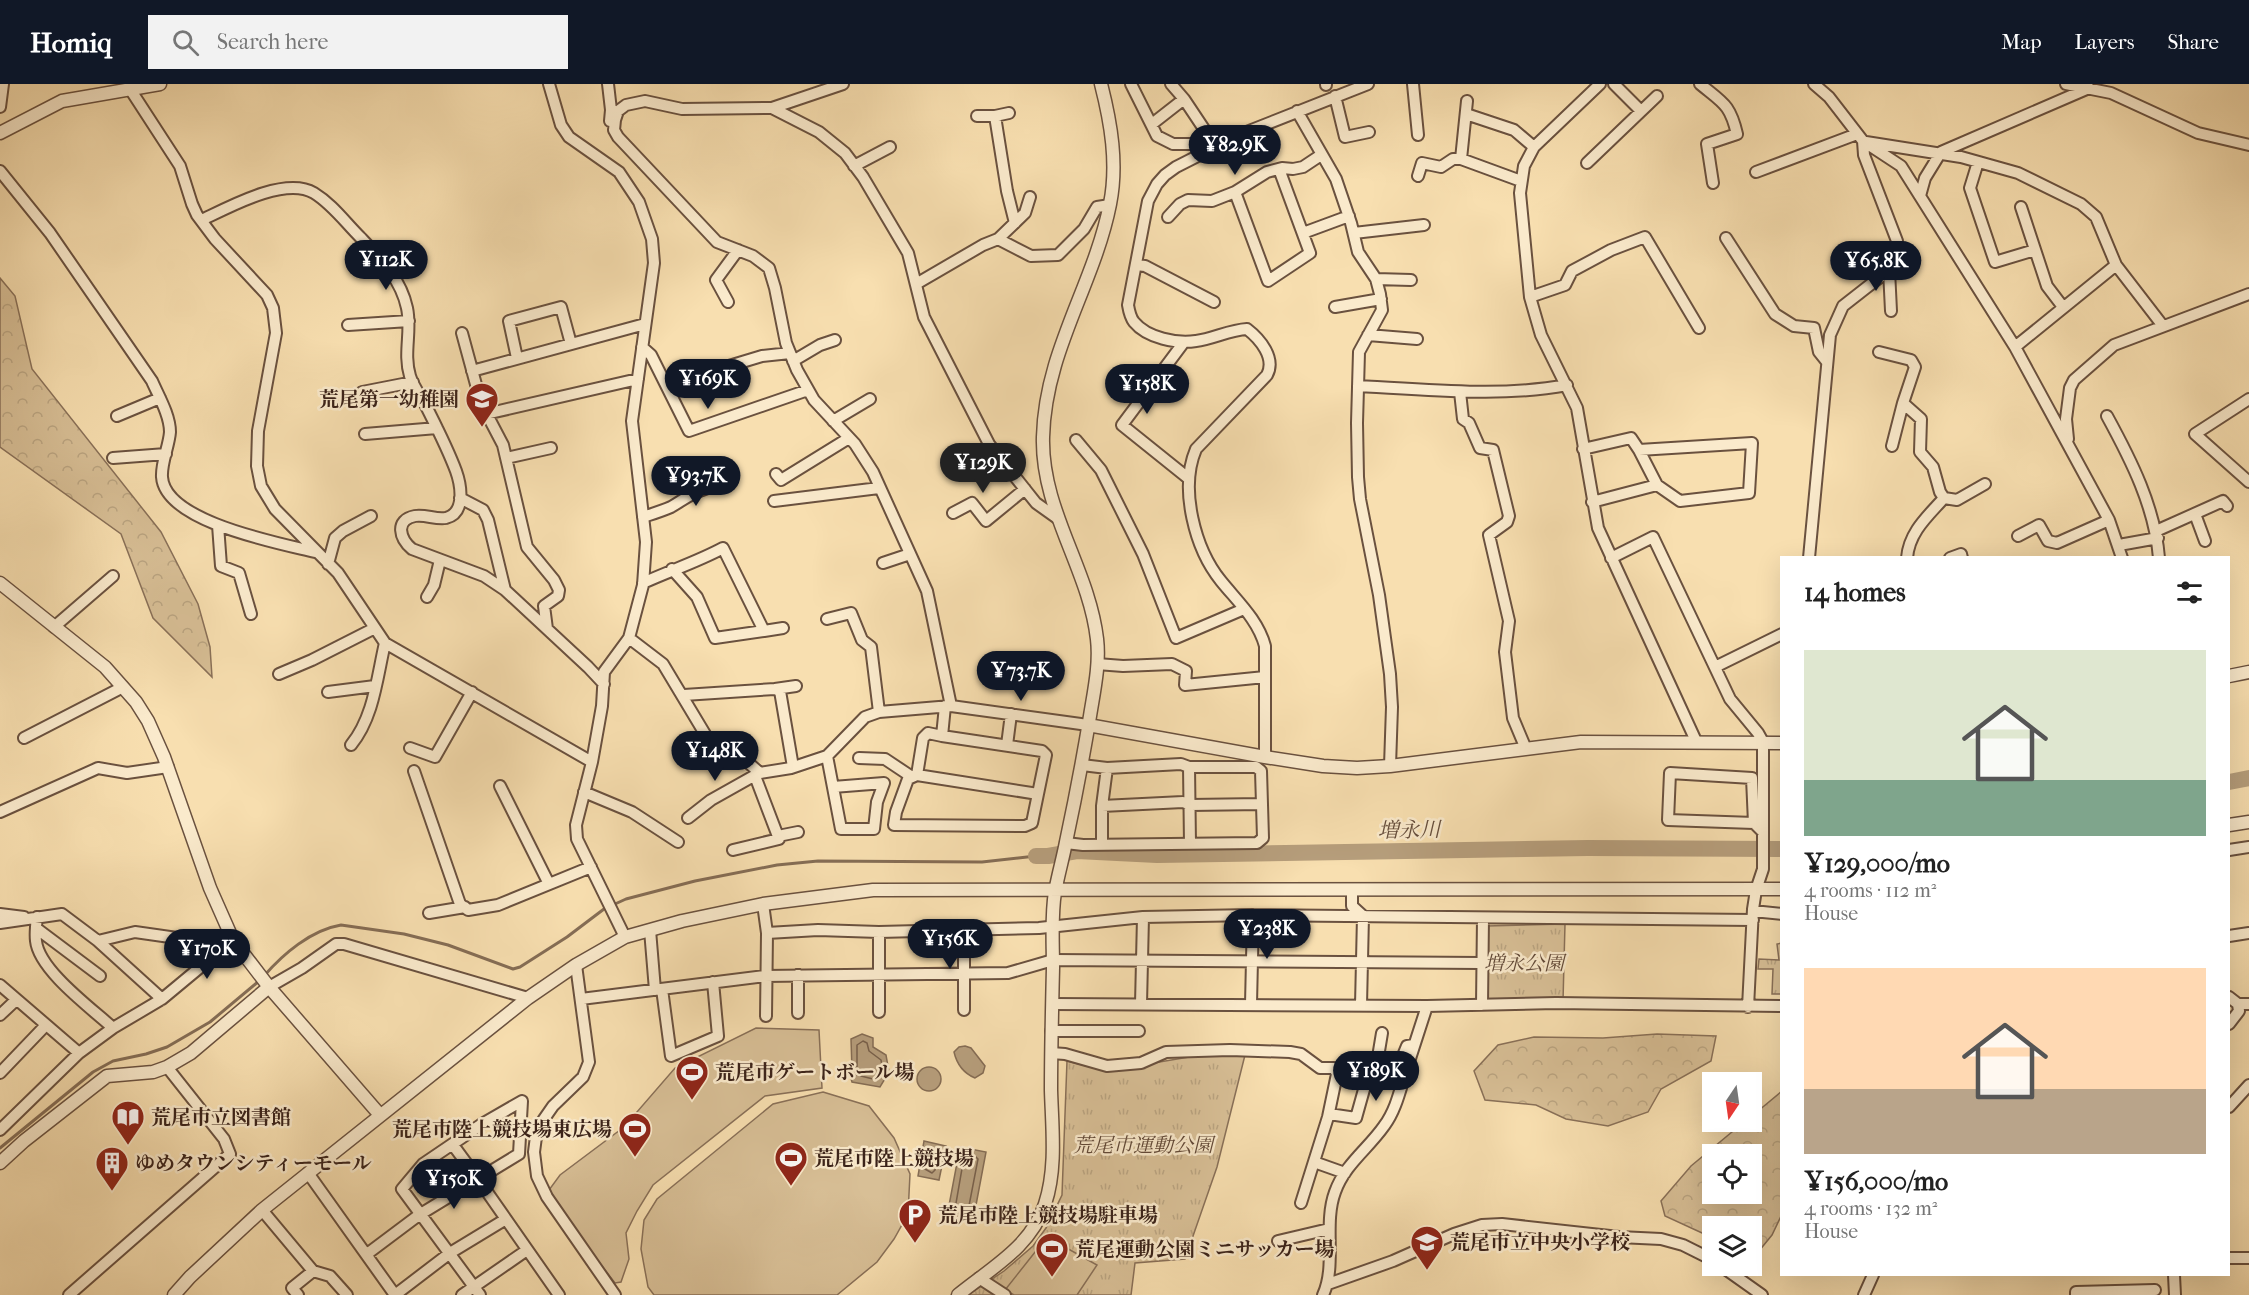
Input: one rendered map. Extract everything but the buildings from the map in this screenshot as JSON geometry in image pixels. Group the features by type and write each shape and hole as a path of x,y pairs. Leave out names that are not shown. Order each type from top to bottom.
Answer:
{"street":[{"path":"0,107 3,84"},
{"path":"0,133 62,101 160,84"},
{"path":"549,84 561,125 569,137 619,172 639,202 652,239 654,263 632,422 646,542 643,583 629,638 604,672 602,706 592,762 576,825 577,839 625,937"},
{"path":"608,84 611,110 609,124 612,134 617,135"},
{"path":"843,84 772,108 682,109 645,101 626,105 618,111 614,130 717,242 753,256 769,268 791,357 814,400 849,438 873,472 927,591 948,706 942,736"},
{"path":"958,1295 1013,1253 1028,1237 1044,1208 1049,1193 1053,1163 1051,1053 1055,891 1082,765 1098,644 1093,613 1080,571 1057,518 1047,486 1043,435 1053,366 1094,257 1110,205 1113,148 1101,84"},
{"path":"1131,84 1157,136 1173,144 1200,144 1211,150"},
{"path":"1171,84 1184,99 1211,150"},
{"path":"1265,757 1265,646 1257,624 1219,580 1200,544 1194,526 1188,478 1190,462 1196,449 1267,375 1271,359 1255,335 1247,329 1238,329 1197,341 1163,339 1135,324 1128,304 1148,201 1157,184 1176,167 1211,150 1297,111 1368,84"},
{"path":"1413,84 1418,135"},
{"path":"1600,84 1534,147 1524,166 1520,193 1530,297 1541,334 1577,408 1598,528 1696,741"},
{"path":"1614,84 1641,111"},
{"path":"1700,84 1733,114 1737,134 1707,144 1713,183"},
{"path":"1814,84 1829,97 1860,138 1901,166 2015,346 2109,520 2122,556"},
{"path":"2066,84 2111,93 2198,133 2249,145"},
{"path":"1920,196 1924,178 1941,152 2088,88"},
{"path":"130,89 180,166 192,204 215,240 267,295 273,308 276,333 258,431 257,466 261,486 275,509 338,573 385,643 592,762"},
{"path":"1335,96 1345,137 1370,132"},
{"path":"1587,163 1657,96"},
{"path":"1152,124 1184,99"},
{"path":"1461,159 1467,101"},
{"path":"772,108 819,132 844,153 880,203 908,253 924,317 989,444 1036,503 1057,518"},
{"path":"0,111 0,117"},
{"path":"1297,111 1336,179 1358,252 1376,279 1381,299 1382,310 1359,352 1357,423 1359,488 1379,595 1390,674 1392,707 1390,766"},
{"path":"977,116 1009,113"},
{"path":"1466,114 1514,130 1534,147"},
{"path":"995,116 1006,191 1015,223"},
{"path":"1860,138 1864,155 1897,241 1888,270 1891,311"},
{"path":"1756,172 1860,138 1941,152 2018,173 2091,211 2096,217 2116,264 2163,326"},
{"path":"854,166 890,147"},
{"path":"1168,217 1180,204 1188,200 1212,201 1235,192 1267,172 1303,167 1321,155"},
{"path":"1418,176 1422,163 1441,168 1453,159 1461,159 1521,181"},
{"path":"1978,162 1970,188 1995,262 2035,250"},
{"path":"1235,192 1268,281 1310,253 1279,169"},
{"path":"0,171 41,222 107,314 138,358 160,398 170,430 161,475 172,499 184,508 218,525 268,541 315,552"},
{"path":"202,220 265,193 293,188 312,192 331,206 388,268 401,289 409,321 406,359 413,382 437,428 457,474 460,498 459,508 454,514 445,518 423,515 412,516 404,520 400,531 403,542 412,549 484,576 505,590 604,684"},
{"path":"916,284 983,245 998,239 1025,213 1030,197"},
{"path":"998,239 1031,256 1058,255 1084,230 1097,207 1110,205"},
{"path":"2020,207 2047,286 2063,307"},
{"path":"1303,233 1349,216"},
{"path":"1354,233 1424,225"},
{"path":"1530,297 1565,285 1572,271 1611,250 1645,237 1699,327"},
{"path":"1726,238 1775,314 1794,326 1814,328 1819,352 1827,362"},
{"path":"728,302 716,280 738,250"},
{"path":"1136,264 1145,266 1214,302"},
{"path":"2015,346 2116,264"},
{"path":"1809,556 1830,335 1843,306 1888,270"},
{"path":"1376,279 1411,280"},
{"path":"2068,445 2067,411 2070,388 2074,380 2115,345 2249,294"},
{"path":"1335,307 1381,299"},
{"path":"517,358 509,321 561,308 571,344"},
{"path":"348,325 409,321"},
{"path":"472,371 645,324"},
{"path":"462,333 481,403 504,445 527,547 554,580 559,590 558,596 544,606 547,629"},
{"path":"1368,335 1417,339"},
{"path":"666,385 762,356 791,357 835,340"},
{"path":"1185,342 1122,425 1188,478"},
{"path":"642,347 651,355 689,431 808,390"},
{"path":"1879,352 1911,360 1915,367 1892,446"},
{"path":"486,414 638,379"},
{"path":"362,392 413,382"},
{"path":"1358,386 1460,392 1548,389 1567,385"},
{"path":"1460,392 1463,418 1469,423 1480,448 1493,450 1509,516 1507,522 1489,535 1509,621 1505,652 1514,718 1526,749"},
{"path":"117,416 160,398"},
{"path":"833,421 870,399"},
{"path":"2249,399 2196,434 2249,482"},
{"path":"1903,403 1921,419 1920,452 1933,467 1944,498 1951,501 1957,500 1985,484"},
{"path":"2107,416 2141,485 2157,534 2159,556"},
{"path":"365,434 437,428"},
{"path":"781,481 849,438"},
{"path":"1583,449 1632,438 1657,485 1680,501 1749,493 1752,442 1639,450"},
{"path":"1076,440 1101,470 1143,554 1176,638 1244,609"},
{"path":"507,458 551,448"},
{"path":"113,458 166,454"},
{"path":"643,517 668,509 688,494 705,489 700,471"},
{"path":"1592,502 1657,485"},
{"path":"774,501 879,488"},
{"path":"953,513 972,503 986,521 1025,489"},
{"path":"460,498 483,510 489,520 505,590"},
{"path":"1907,556 1909,546 1918,527 1944,498"},
{"path":"2119,545 2157,534 2223,501 2227,506"},
{"path":"2195,514 2205,541"},
{"path":"328,564 335,538 370,516"},
{"path":"2018,536 2039,525 2048,541 2057,543 2109,520"},
{"path":"218,525 221,566 238,573 251,614"},
{"path":"1611,558 1653,537 1730,699 1763,742 1763,869 1756,890 1753,916 1748,1007"},
{"path":"643,583 672,569 705,558 723,548 764,631"},
{"path":"883,563 910,554"},
{"path":"428,597 434,585 440,560"},
{"path":"672,569 697,597 715,638 783,628"},
{"path":"54,627 113,576"},
{"path":"0,583 105,667 136,702 148,721 168,767 229,942 247,957 268,985 380,1115"},
{"path":"827,619 851,613 862,640 871,647 879,712"},
{"path":"279,674 375,628"},
{"path":"1715,667 1780,634"},
{"path":"629,638 663,664 684,695 708,739 730,747 757,774 779,839 733,850"},
{"path":"351,745 361,733 368,717 385,643"},
{"path":"1097,664 1123,666 1172,664 1186,671 1185,685 1265,677"},
{"path":"2230,675 2249,672"},
{"path":"328,692 375,686"},
{"path":"684,695 796,686"},
{"path":"24,738 123,687"},
{"path":"775,688 780,691 793,767"},
{"path":"410,748 435,757 472,692"},
{"path":"688,818 711,800 757,774 793,767 827,756 865,717 879,712 948,706 1088,725 1323,766 1357,768 1390,766 1581,742 1780,743"},
{"path":"1007,745 1011,714"},
{"path":"928,733 1042,751 1046,755 1032,823 1025,826 894,825 896,812 908,779 915,776 923,738 928,733"},
{"path":"827,756 832,787 841,829 874,829 877,802 884,783 832,787"},
{"path":"859,758 885,759 915,776 1038,794"},
{"path":"1066,843 1257,843 1263,838 1261,771 1256,768 1189,767 1181,764 1107,768 1082,765"},
{"path":"0,812 98,768 127,772 168,767"},
{"path":"1189,767 1190,844"},
{"path":"1102,844 1102,806 1107,768"},
{"path":"414,771 460,904 468,910 498,905 591,867"},
{"path":"1754,823 1668,820 1670,773 1752,778 1754,823 1763,835"},
{"path":"500,786 549,884"},
{"path":"584,792 632,812 678,842"},
{"path":"1102,806 1183,802 1190,805 1262,804"},
{"path":"2230,825 2249,822"},
{"path":"778,836 798,832"},
{"path":"2230,850 2249,847"},
{"path":"174,1295 190,1277 262,1210 528,998 576,965 625,937 682,921 763,904 873,890 1780,889"},
{"path":"1352,890 1352,906 1363,916"},
{"path":"763,904 767,933 766,1016"},
{"path":"429,913 465,907"},
{"path":"0,914 21,916 34,922 100,976"},
{"path":"0,923 34,922 62,914 98,941 162,999"},
{"path":"767,933 818,930 879,932 964,930 1053,926 1143,917 1253,915 1483,918 1780,914"},
{"path":"1251,1004 1253,915"},
{"path":"1361,1005 1363,916"},
{"path":"1141,1004 1143,917"},
{"path":"1482,1005 1483,918"},
{"path":"34,922 36,943 40,956 48,969 113,1028"},
{"path":"650,930 658,989 671,1056 718,1036 713,982"},
{"path":"964,930 964,1010"},
{"path":"98,941 135,932 229,942"},
{"path":"879,932 879,1012"},
{"path":"2230,936 2249,933"},
{"path":"0,1130 79,1053 113,1028 162,999 229,942"},
{"path":"0,1163 24,1141 107,1076 153,1072 167,1067 191,1053 268,985 302,968 336,944 344,944 528,998"},
{"path":"581,999 767,976 1008,973 1053,960 1481,963"},
{"path":"576,965 589,1062 583,1077 553,1106 537,1129 534,1152 537,1176 547,1197 615,1295"},
{"path":"798,975 798,1013"},
{"path":"0,985 79,1053"},
{"path":"2230,997 2244,1004 2230,1023"},
{"path":"0,1015 16,1000"},
{"path":"1052,1004 1427,1006 1556,1003 1780,1006"},
{"path":"1323,1295 1328,1284 1329,1229 1334,1194 1345,1173 1383,1128 1394,1110 1427,1006"},
{"path":"0,1073 46,1025"},
{"path":"1052,1031 1140,1031"},
{"path":"1376,1069 1382,1034"},
{"path":"1329,1114 1356,1118 1370,1068 1393,1073 1398,1068 1407,1046 1414,1045"},
{"path":"1051,1053 1065,1054 1107,1066 1141,1062 1166,1052 1230,1050 1290,1052 1301,1054 1320,1068 1334,1068 1337,1074 1329,1114 1301,1203"},
{"path":"69,1295 230,1154 224,1139 167,1067"},
{"path":"2230,1106 2249,1085"},
{"path":"368,1254 419,1215 519,1154 522,1101 482,1124 423,1164 402,1189 419,1215 477,1291"},
{"path":"453,1145 559,1295"},
{"path":"1314,1162 1345,1173"},
{"path":"308,1173 368,1254 395,1295 450,1253 506,1219"},
{"path":"262,1210 313,1271 330,1276 347,1295"},
{"path":"1328,1284 1482,1225 1502,1224 1619,1237 1661,1239 1683,1245 1702,1254"},
{"path":"1278,1241 1329,1229"},
{"path":"462,1295 477,1291 527,1250"},
{"path":"2230,1258 2249,1258"},
{"path":"298,1295 292,1288 313,1271"},
{"path":"1735,1276 1762,1295"},
{"path":"1864,1295 1873,1276"},
{"path":"2174,1276 2175,1295"},
{"path":"979,1278 1005,1295"},
{"path":"2076,1295 2076,1292 2155,1290"}],"green space":[{"path":"0,278 15,296 32,369 161,532 198,604 210,647 212,677 153,618 121,534 0,447"},
{"name":"増永公園","path":"1565,924 1563,1001 1483,1000 1486,926"},
{"path":"1780,943 1780,994 1772,994 1773,969 1758,969 1759,959 1779,960 1777,944"},
{"name":"荒尾市陸上競技場東広場","path":"756,1028 819,1030 822,1088 765,1096 653,1185 626,1233 629,1259 621,1282 615,1283 584,1243 549,1190 560,1175 624,1127 675,1068"},
{"path":"1657,1034 1716,1036 1711,1061 1661,1089 1648,1112 1608,1126 1566,1119 1536,1105 1485,1100 1474,1071 1498,1045 1534,1037 1603,1038"},
{"name":"荒尾市運動公園","path":"1245,1055 1217,1167 1185,1259 1135,1263 1131,1295 968,1295 1004,1271 1033,1246 1046,1228 1062,1195 1067,1061 1106,1071 1195,1056"},
{"name":"荒尾市陸上競技場","path":"823,1092 869,1106 894,1138 910,1174 908,1214 894,1239 877,1262 837,1295 654,1295 648,1287 641,1249 644,1220 657,1199 773,1104"},
{"path":"1780,1093 1780,1218 1772,1235 1762,1247 1762,1216 1702,1216 1702,1233 1665,1216 1661,1201 1691,1166 1702,1157 1702,1204 1762,1204 1762,1144 1718,1144 1732,1132 1762,1132 1762,1108"},
{"name":"荒尾運動公園ミニサッカー場","path":"1047,1237 1097,1265 1077,1295 1014,1295 1005,1290"}],"water":[{"path":"862,1034 873,1038 873,1047 886,1055 889,1072 880,1087 852,1082 850,1075 852,1070 851,1039"},
{"path":"959,1047 971,1048 985,1066 983,1073 975,1078 964,1071 955,1057 954,1052"},
{"path":"929,1067 938,1070 941,1079 938,1088 929,1091 920,1088 917,1079 920,1070"},
{"path":"924,1141 946,1146 939,1180 918,1176"},
{"path":"960,1147 986,1152 973,1221 947,1216"}],"waterway":[{"name":"増永川","path":"2230,782 2249,778"},
{"name":"増永川","path":"1036,856 1077,851 1157,855 1588,848 1780,849"},
{"path":"264,976 298,944 319,932 341,925 404,934 448,945 513,969 520,967 567,937 604,909 626,899 695,881 777,865 818,861 982,862 1036,856"},
{"path":"0,1148 93,1072 113,1061 167,1047 210,1022 259,981"}],"place":[{"name":"荒尾第一幼稚園","path":"482,428"},
{"name":"荒尾市ゲートボール場","path":"692,1101"},
{"name":"荒尾市立図書館","path":"128,1146"},
{"name":"荒尾市陸上競技場東広場","path":"635,1158"},
{"name":"荒尾市陸上競技場","path":"791,1187"},
{"name":"ゆめタウンシティーモール","path":"112,1192"},
{"name":"荒尾市陸上競技場駐車場","path":"915,1244"},
{"name":"荒尾市立中央小学校","path":"1427,1271"},
{"name":"荒尾運動公園ミニサッカー場","path":"1052,1278"}]}
